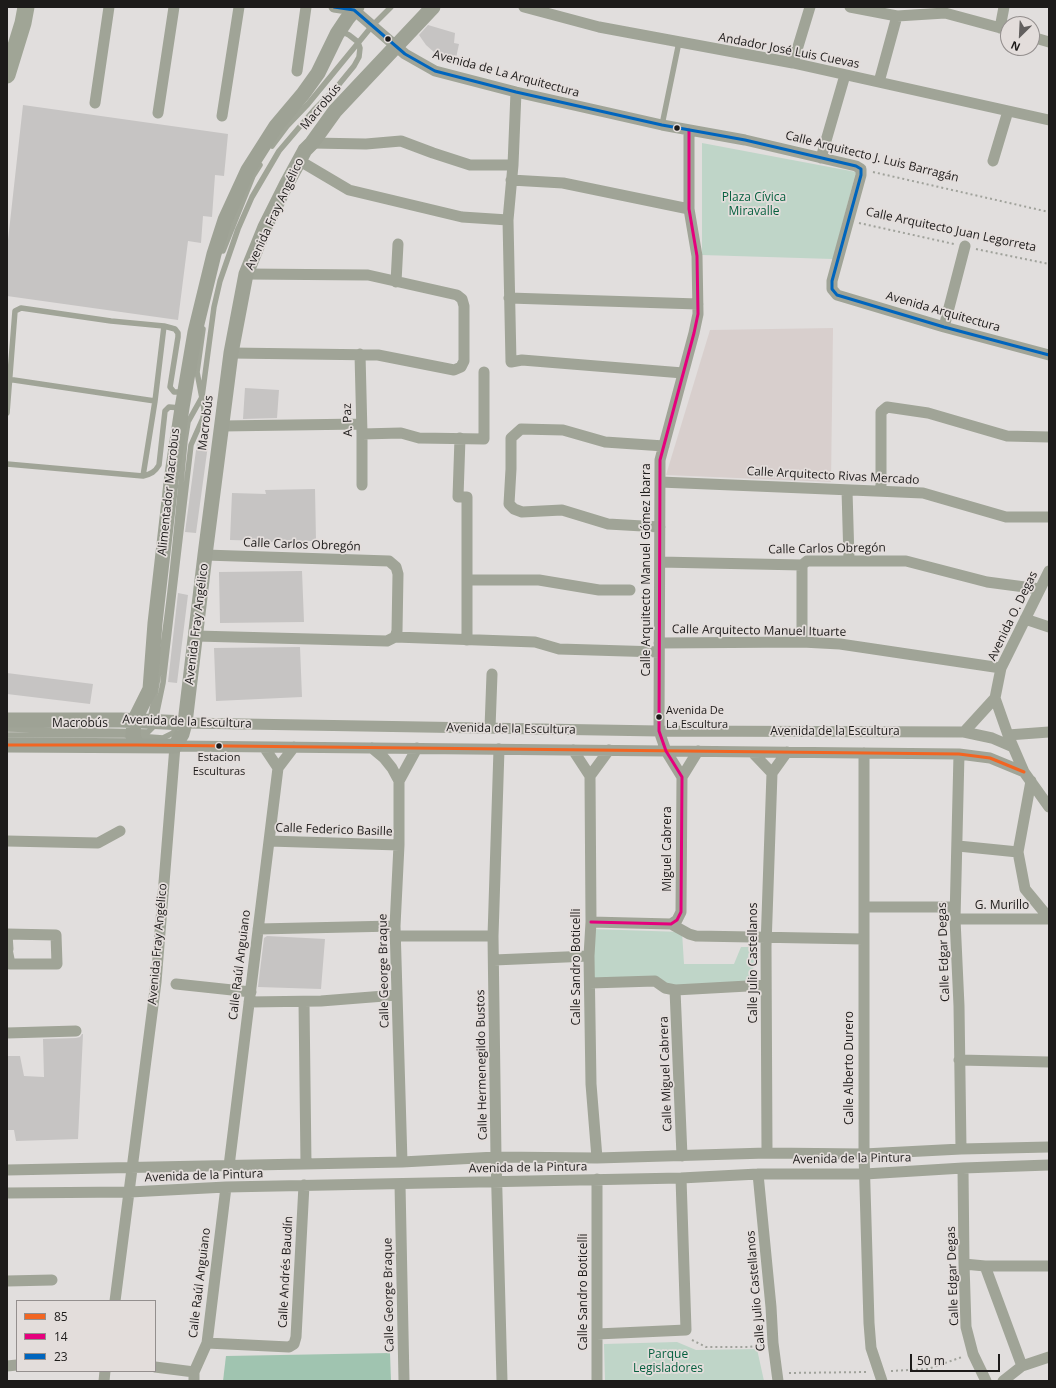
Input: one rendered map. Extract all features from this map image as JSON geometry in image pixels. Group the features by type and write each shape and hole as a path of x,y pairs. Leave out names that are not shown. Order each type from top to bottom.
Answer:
{"main road":[{"path":"7,75 10,55 23,23 26,7"}],"street":[{"path":"95,103 109,7"},
{"path":"158,113 174,7"},
{"path":"222,116 239,7"},
{"path":"297,71 306,7"},
{"path":"334,7 355,9"},
{"name":"Avenida Fray Angélico","path":"115,1300 156,982 175,746 182,734 182,723 196,636 231,353 246,274 266,227 305,150 312,143 334,111 394,45 433,7"},
{"name":"Andador José Luis Cuevas","path":"524,7 599,27 793,63 1049,120"},
{"path":"793,63 810,7"},
{"path":"850,7 897,16 945,13 1000,28"},
{"path":"132,734 150,689 156,615 172,474 195,332 214,254 225,220 248,170 276,126 303,94 318,73 337,34 355,9"},
{"name":"Avenida de La Arquitectura","path":"355,9 372,26 412,59 435,71 516,92 689,130"},
{"path":"879,82 897,16"},
{"path":"821,158 845,75"},
{"path":"516,92 513,165 508,220 511,362 522,360 683,373"},
{"path":"993,161 1008,111"},
{"name":"Calle Arquitecto J. Luis Barragán","path":"689,130 745,140 856,166 861,169"},
{"name":"Calle Arquitecto Manuel Gómez Ibarra","path":"666,751 659,731 660,460 698,314 698,256 689,209 689,130"},
{"path":"312,143 366,144 402,141 470,165 513,165"},
{"path":"300,161 349,190 462,217 508,220"},
{"path":"848,221 861,175 861,169"},
{"path":"511,180 563,184 689,209"},
{"name":"Avenida Arquitectura","path":"848,221 832,281 832,289 838,295 944,328 1049,355"},
{"path":"396,282 398,244"},
{"path":"944,328 965,246"},
{"path":"231,353 378,355 454,370 460,367 464,361 464,306 462,299 457,295 368,275 246,274"},
{"path":"509,298 698,304"},
{"name":"A. Paz","path":"360,354 362,484"},
{"path":"222,426 362,429 401,433 419,438 484,439 484,372"},
{"path":"880,491 881,412 887,407 928,413 1007,436 1049,437"},
{"path":"660,527 608,524 562,510 522,512 514,509 509,504 511,438 521,429 563,430 605,442 664,446"},
{"path":"460,438 458,497 467,497 467,640"},
{"name":"Calle Arquitecto Rivas Mercado","path":"660,482 923,493 1006,517 1049,517"},
{"path":"847,490 849,560"},
{"name":"Calle Carlos Obregón","path":"205,555 389,561 396,567 398,574 397,631 395,637"},
{"name":"Calle Carlos Obregón","path":"660,562 802,565 807,561 906,561 987,582 1040,589"},
{"path":"802,565 802,642"},
{"name":"Avenida O. Degas","path":"995,698 1001,668 1049,571"},
{"path":"467,580 539,580 599,590 630,590"},
{"path":"1025,619 1049,627"},
{"name":"Calle Arquitecto Manuel Ituarte","path":"196,636 387,641 395,637 536,642 559,649 802,642 840,644 1001,668"},
{"path":"490,728 492,674"},
{"path":"964,732 995,698 1013,748 1024,772 1049,807"},
{"name":"Avenida de la Escultura","path":"7,720 132,734 175,746 959,754 990,758 1024,772"},
{"name":"Avenida de la Escultura","path":"7,745 132,734 153,721 182,723 659,731 964,732 980,735 1013,748"},
{"path":"1008,735 1049,732"},
{"path":"264,747 278,768 294,747"},
{"path":"372,748 384,758 392,768 399,781"},
{"name":"Calle George Braque","path":"402,1162 395,931 399,845 399,781 418,748"},
{"name":"Calle Hermenegildo Bustos","path":"499,749 492,936 494,960 496,1157 502,1381"},
{"path":"573,750 590,776 609,750"},
{"path":"666,751 682,777 698,751"},
{"path":"752,752 772,773 787,752"},
{"name":"Calle Alberto Durero","path":"864,753 864,1154 869,1323 871,1348 882,1381"},
{"name":"Calle Edgar Degas","path":"959,754 958,846 955,919 959,1006 961,1149"},
{"name":"Calle Raúl Anguiano","path":"229,1166 278,768"},
{"name":"Calle Julio Castellanos","path":"768,1153 766,937 772,773"},
{"name":"Calle Sandro Boticelli","path":"590,776 591,922 589,956 591,1084 597,1158"},
{"name":"Miguel Cabrera","path":"674,922 681,912 682,777"},
{"path":"1031,781 1018,852 1025,889 1049,919"},
{"path":"7,841 98,843 120,831"},
{"name":"Calle Federico Basille","path":"269,841 399,845"},
{"path":"958,846 1018,852"},
{"path":"864,907 955,907"},
{"name":"G. Murillo","path":"955,919 1049,919"},
{"path":"591,922 674,922 689,934 696,936 863,940"},
{"path":"258,929 395,931 492,936"},
{"path":"7,934 56,935 57,964 10,964 7,949 7,934"},
{"path":"494,960 589,956"},
{"path":"590,983 655,981 665,988 675,990 766,985"},
{"path":"176,984 250,997 304,1002 397,995"},
{"name":"Calle Miguel Cabrera","path":"675,990 682,1156"},
{"path":"304,1002 306,1164"},
{"path":"7,1033 76,1031"},
{"path":"959,1060 1049,1062"},
{"name":"Avenida de la Pintura","path":"7,1170 402,1162 496,1157 597,1158 768,1153 864,1154 961,1149 1049,1147"},
{"name":"Avenida de la Pintura","path":"7,1193 130,1192 226,1187 680,1178 758,1174 865,1174 1049,1165"},
{"name":"Calle Edgar Degas","path":"964,1168 966,1328 973,1354 986,1381"},
{"name":"Calle Julio Castellanos","path":"758,1174 773,1343 778,1381"},
{"path":"597,1334 686,1330 680,1178"},
{"name":"Calle Sandro Boticelli","path":"597,1179 597,1381"},
{"name":"Calle George Braque","path":"400,1184 404,1381"},
{"name":"Calle Andrés Baudín","path":"207,1343 289,1347 294,1344 296,1337 304,1185"},
{"name":"Calle Raúl Anguiano","path":"194,1377 207,1343 226,1187"},
{"path":"964,1264 985,1266 1049,1266"},
{"path":"985,1266 1022,1366"},
{"path":"7,1282 52,1280"},
{"path":"1003,1381 1022,1366 1049,1358"},
{"path":"156,1367 194,1377"}],"lane":[{"name":"Macrobús","path":"267,152 358,42 391,7"},
{"name":"Macrobús","path":"7,729 132,734 162,738 173,733 182,723 201,548 227,344 240,280 258,234 298,154 337,104 394,45 427,7"},
{"path":"337,34 343,32 349,34 358,42"},
{"name":"Alimentador Macrobus","path":"153,721 172,572 185,441 188,422 202,397 214,307 220,280 238,229 252,197 279,151 354,66 359,57 360,48 358,42"},
{"path":"662,125 679,42"},
{"path":"220,257 253,176 264,158"},
{"name":"Macrobús","path":"153,721 163,683 191,445 204,409 197,372 207,305 218,264"},
{"path":"7,413 8,380 15,311 21,308 111,321 164,326 175,330 178,333 170,387 174,392 184,393"},
{"path":"143,476 155,401 164,326"},
{"path":"8,380 155,401"},
{"path":"7,464 143,476 152,474 157,470 159,465 165,412 169,407 182,408"},
{"name":"Macrobús","path":"7,735 132,734"}],"path":[{"name":"Calle Arquitecto J. Luis Barragán","path":"861,169 1049,212"},
{"name":"Calle Arquitecto Juan Legorreta","path":"848,221 1049,264"},
{"path":"686,1330 692,1340 706,1347 748,1347 773,1343"}],"shaded area":[{"path":"833,328 831,482 666,475 710,330"}],"green space":[{"name":"Plaza Cívica Miravalle","path":"702,143 856,172 833,259 702,255"},
{"path":"592,929 682,932 684,964 734,964 741,947 754,947 753,984 667,986 591,979"},
{"name":"Parque Legisladores","path":"677,1342 696,1350 757,1349 764,1381 605,1381 604,1344"},
{"path":"390,1353 391,1381 223,1381 226,1356"}],"building":[{"path":"428,25 455,33 454,43 459,44 456,58 435,53 426,45 419,35"},
{"path":"23,105 228,134 224,176 215,175 212,217 203,216 201,243 188,241 178,320 7,296 7,249"},
{"path":"245,388 279,390 277,418 243,419"},
{"path":"197,443 208,445 196,533 185,532"},
{"path":"315,489 316,541 266,542 230,540 232,493 266,494 265,490"},
{"path":"302,571 304,622 220,623 219,572"},
{"path":"178,593 188,595 177,683 168,682"},
{"path":"300,647 302,697 216,701 214,648"},
{"path":"7,673 93,684 90,704 7,694"},
{"path":"267,936 325,939 321,989 258,987 264,938"},
{"path":"82,1034 78,1139 16,1141 14,1130 7,1130 7,1056 20,1056 24,1076 44,1077 43,1039 76,1038 80,1037"}],"transit line":[{"name":"23","path":"334,7 354,10 405,54 435,71 516,92 662,125 745,140 856,166 861,169 861,175 832,281 832,289 837,295 944,327 1049,355"},
{"name":"14","path":"591,922 671,924 677,920 681,912 682,777 666,751 659,731 660,460 698,314 697,256 689,209 689,130"},
{"name":"85","path":"7,745 137,745 959,754 990,758 1024,772"}],"place":[{"name":"Avenida De La Escultura","path":"659,717"},
{"name":"Estacion Esculturas","path":"219,746"}]}
